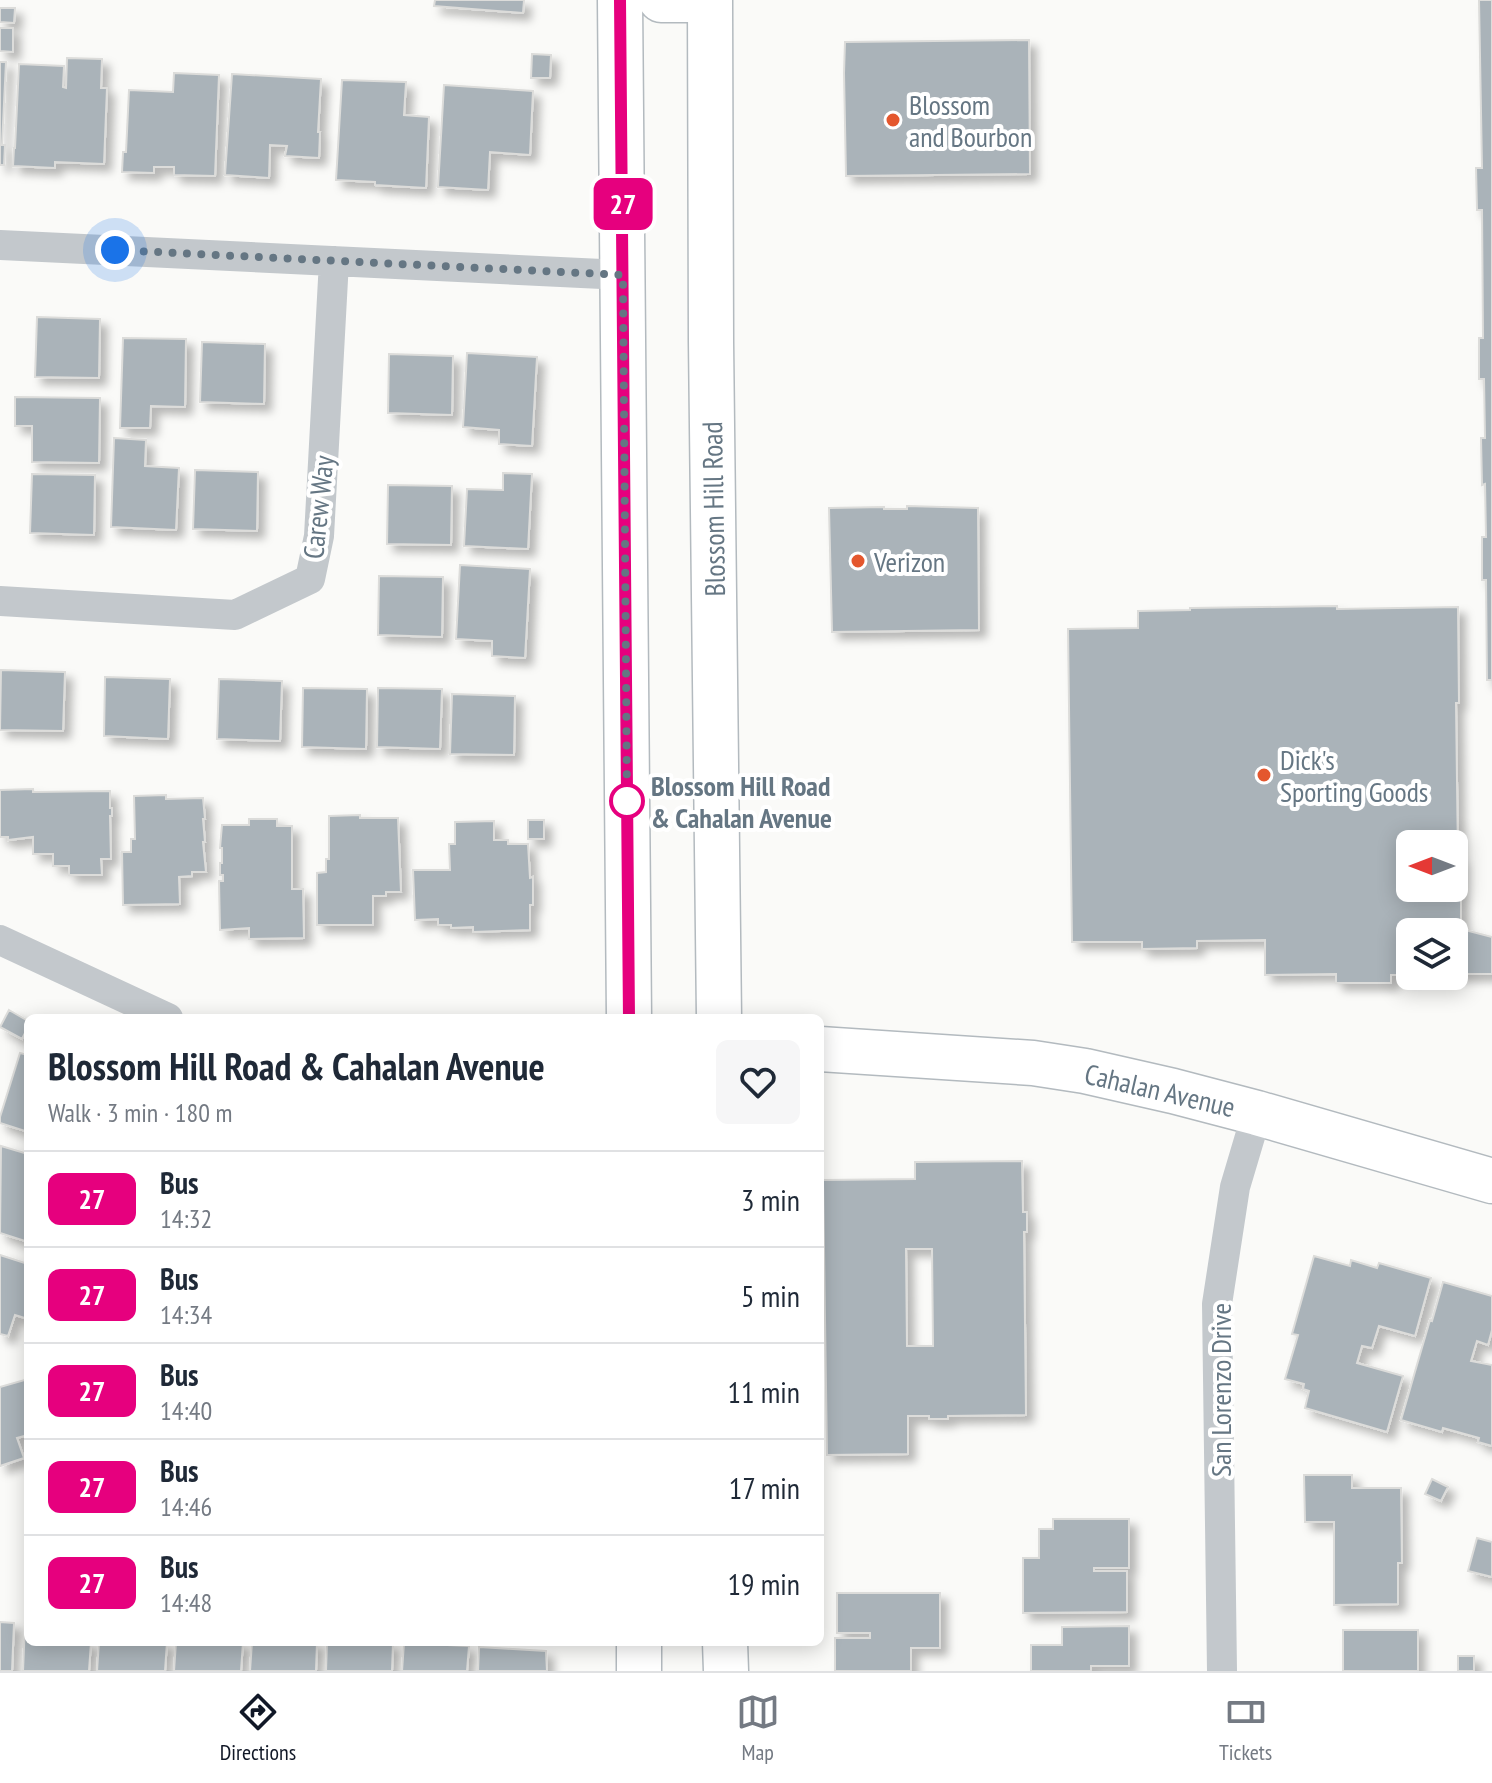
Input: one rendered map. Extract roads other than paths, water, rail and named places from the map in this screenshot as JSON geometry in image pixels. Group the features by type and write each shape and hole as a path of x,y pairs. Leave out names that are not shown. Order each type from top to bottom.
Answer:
{"main road":[{"path":"620,0 629,1014"},
{"path":"661,0 710,0"},
{"name":"Blossom Hill Road","path":"710,0 719,1014"},
{"name":"Cahalan Avenue","path":"824,1049 1033,1063 1085,1071 1257,1113 1492,1181"},
{"path":"639,1646 639,1671"},
{"path":"725,1646 726,1671"}],"street":[{"path":"0,245 623,275"},
{"name":"Carew Way","path":"0,601 235,615 310,579 319,536 334,261"},
{"path":"0,940 159,1014"},
{"name":"San Lorenzo Drive","path":"1222,1671 1217,1304 1235,1187 1257,1113"}],"place":[{"name":"Blossom and Bourbon","path":"893,120"},
{"name":"Verizon","path":"858,561"},
{"name":"Dick's Sporting Goods","path":"1264,775"},
{"name":"Blossom Hill Road & Cahalan Avenue","path":"627,801"}]}
